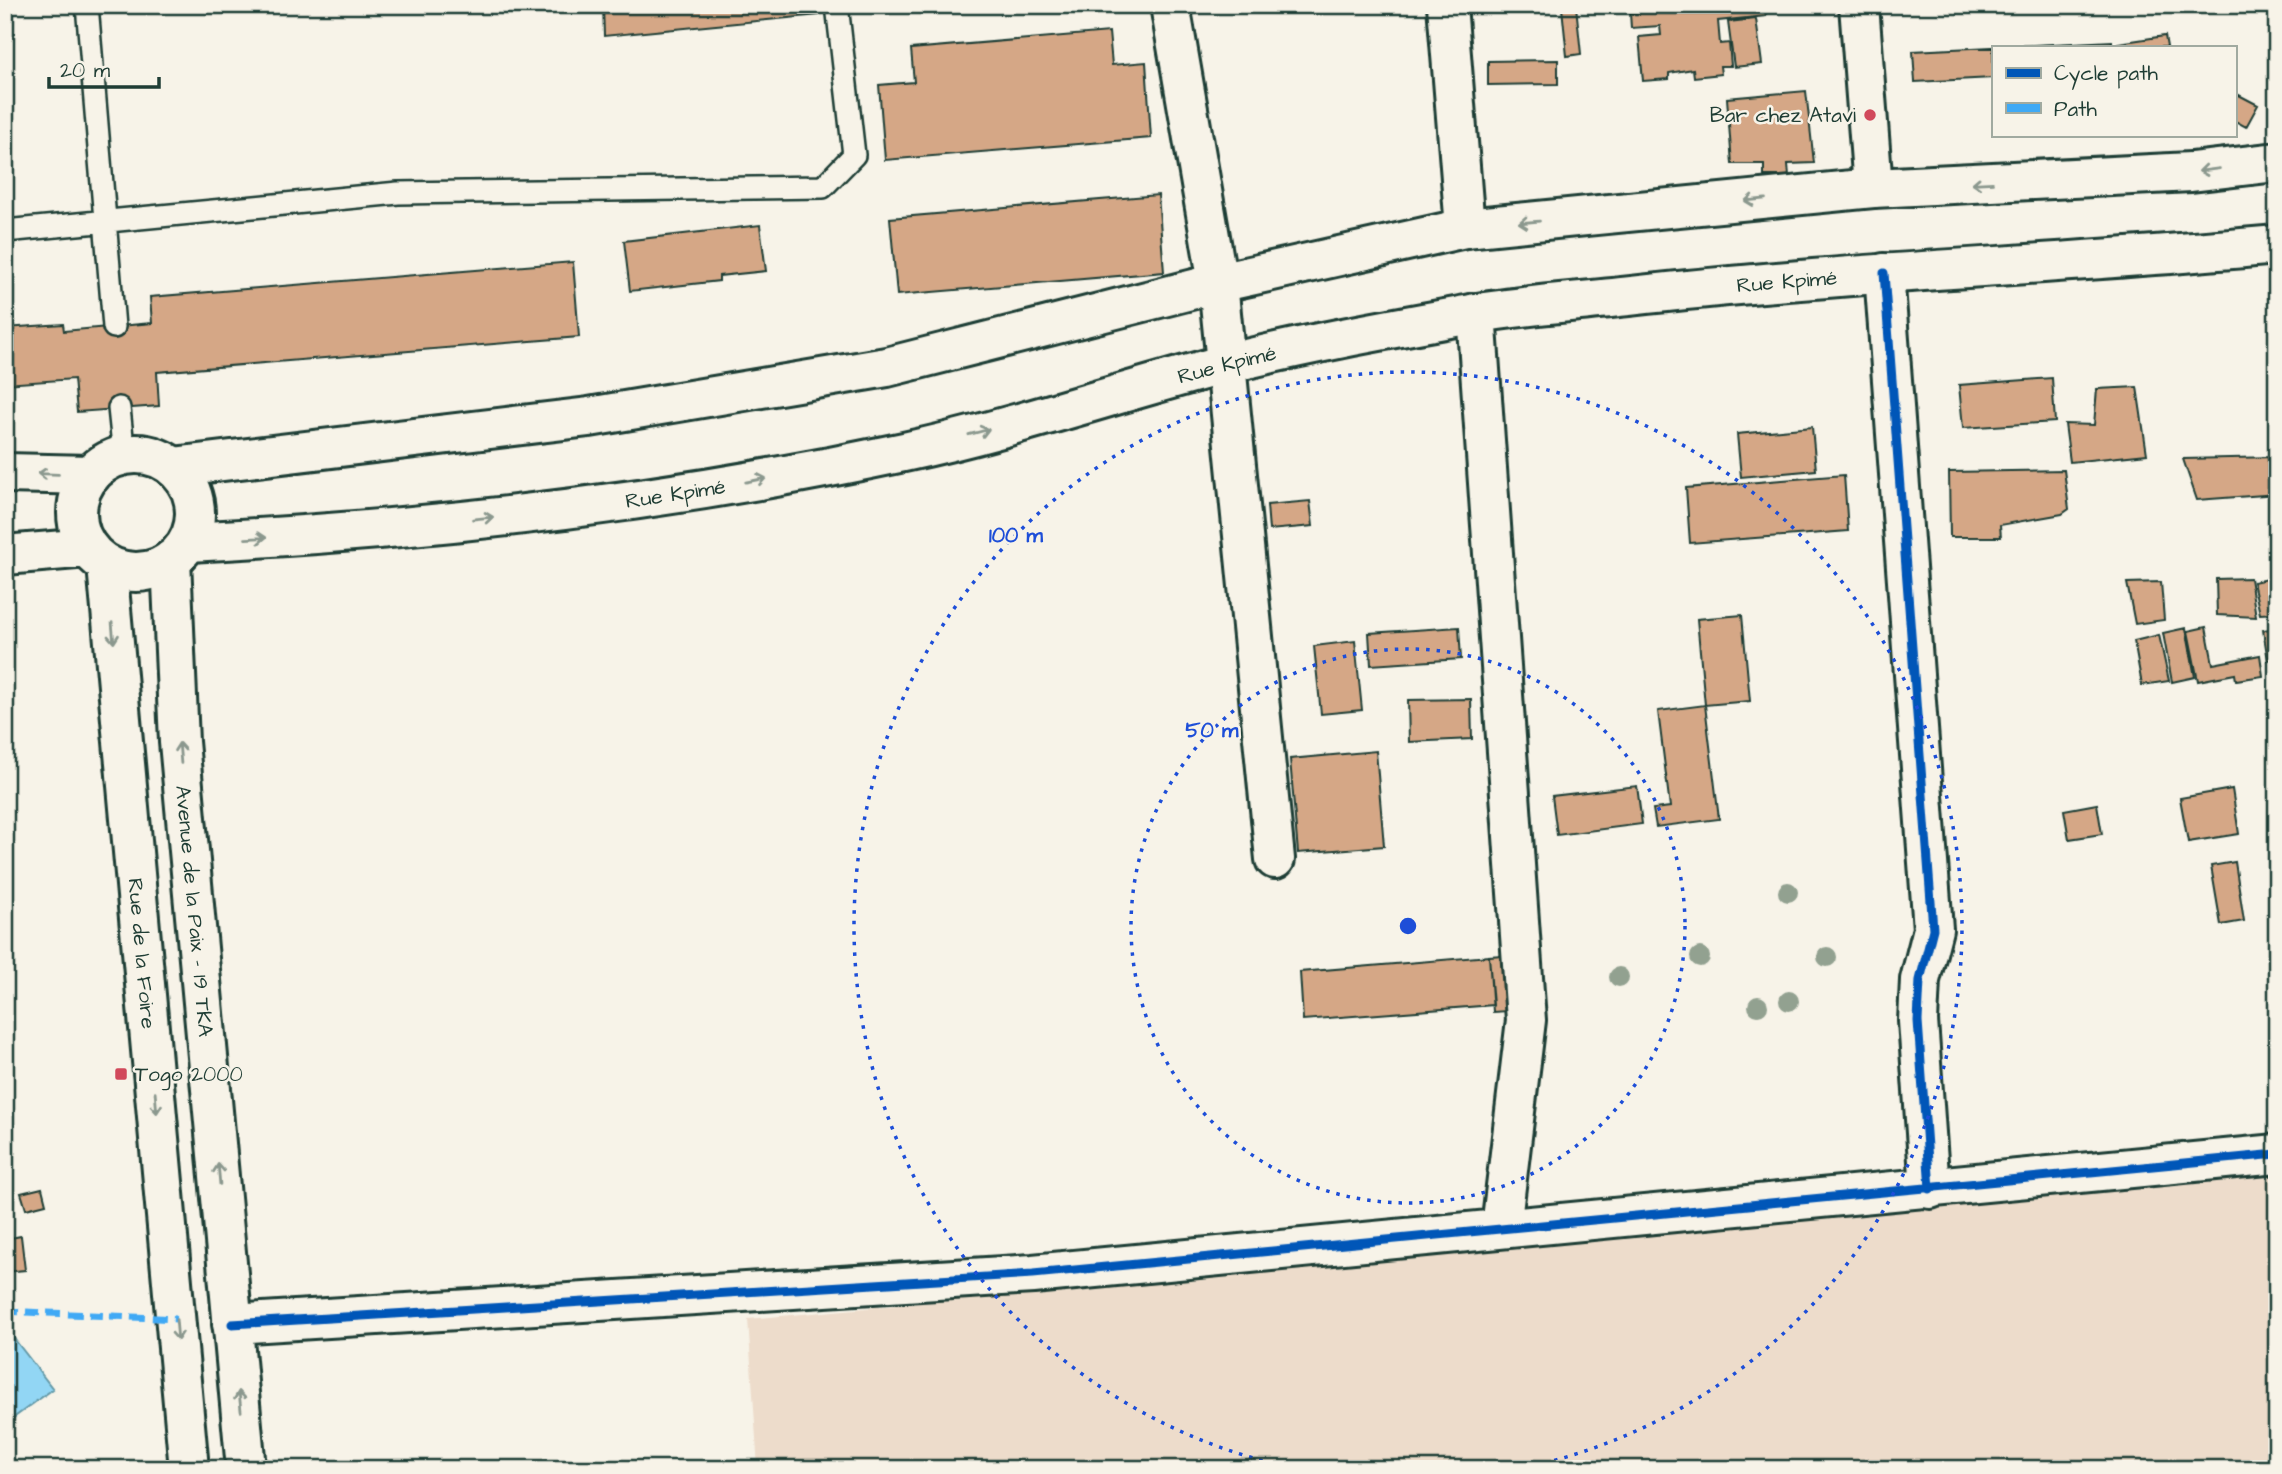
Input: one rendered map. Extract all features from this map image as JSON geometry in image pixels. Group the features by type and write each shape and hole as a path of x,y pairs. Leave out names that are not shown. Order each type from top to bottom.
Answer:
{"main road":[{"path":"1170,5 1218,283 1228,364 1275,859"},
{"path":"1447,5 1465,228"},
{"path":"1859,5 1872,188"},
{"path":"173,467 589,417 887,367 1218,283 1465,228 1872,188 2191,172 2277,162"},
{"name":"Rue Kpimé","path":"180,551 606,504 737,484 909,451 1228,364 1476,313 1694,289 1884,273 2085,262 2277,245"},
{"path":"1884,273 1933,929 1920,980 1918,1021 1930,1189"},
{"path":"1476,313 1526,1020 1502,1228"},
{"path":"5,555 98,556 134,572 147,571 180,551 195,516 190,489 173,467 150,456 124,456 112,460 91,475 79,498 78,524 98,556"},
{"path":"5,473 91,475"},
{"name":"Avenue de la Paix - 19 TKA","path":"180,551 179,741 246,1469"},
{"name":"Rue de la Foire","path":"98,556 189,1469"},
{"path":"232,1324 1033,1274 2277,1154"}],"lane":[{"path":"87,5 114,327"},
{"path":"5,231 398,193 823,187 854,155 837,5"},
{"path":"119,408 124,456"}],"shaded area":[{"path":"2277,1176 2277,1469 758,1469 748,1319"}],"water":[{"path":"5,1327 53,1389 5,1424"}],"building":[{"path":"265,5 311,5 265,10"},
{"path":"603,5 818,5 819,15 604,36"},
{"path":"1654,5 1765,5 1766,16 1718,21 1720,44 1729,43 1731,66 1720,66 1721,74 1694,77 1693,69 1669,73 1669,79 1643,81 1639,37 1661,35 1660,26 1631,28 1630,13 1654,11"},
{"path":"1576,6 1581,54 1567,56 1562,8"},
{"path":"1756,19 1762,64 1734,67 1728,22"},
{"path":"1109,32 1112,65 1146,62 1151,138 885,160 879,85 914,82 911,49"},
{"path":"2165,36 2167,46 2119,46 2118,43"},
{"path":"2112,41 2112,46 2012,46"},
{"path":"1992,47 1992,78 1915,82 1913,51"},
{"path":"1558,60 1558,84 1488,85 1488,61"},
{"path":"1806,91 1814,163 1788,164 1789,176 1764,176 1764,164 1732,164 1727,98"},
{"path":"2236,94 2258,105 2246,127 2236,122"},
{"path":"1158,195 1164,272 897,295 890,218"},
{"path":"760,225 766,271 719,276 719,281 630,291 624,241"},
{"path":"573,262 579,337 157,372 159,406 77,412 74,379 5,384 5,328 63,324 64,331 152,323 150,297"},
{"path":"2052,378 2055,422 1963,428 1959,385"},
{"path":"2137,387 2147,454 2070,462 2065,424 2094,425 2097,389"},
{"path":"1812,427 1816,470 1741,477 1737,434"},
{"path":"2277,457 2277,494 2197,500 2183,459"},
{"path":"2064,470 2069,509 2062,514 2000,525 2001,537 1950,537 1949,472"},
{"path":"1844,475 1848,531 1690,543 1686,488"},
{"path":"1310,501 1313,526 1269,530 1267,505"},
{"path":"2277,577 2277,613 2260,614 2253,582"},
{"path":"2250,578 2256,617 2217,615 2216,579"},
{"path":"2161,582 2164,620 2135,624 2127,583"},
{"path":"1742,615 1750,701 1705,705 1697,619"},
{"path":"1459,627 1461,659 1371,665 1369,633"},
{"path":"2206,627 2213,664 2260,655 2263,676 2236,680 2235,674 2198,681 2188,631"},
{"path":"2186,628 2195,677 2172,682 2163,633"},
{"path":"2277,628 2277,658 2268,660 2263,630"},
{"path":"2159,635 2169,681 2142,685 2134,641"},
{"path":"1355,641 1362,710 1321,714 1314,646"},
{"path":"1471,699 1472,739 1409,742 1408,700"},
{"path":"1705,705 1719,819 1656,827 1653,809 1670,807 1658,711"},
{"path":"1376,751 1384,846 1298,853 1290,759"},
{"path":"1637,786 1642,824 1557,835 1552,796"},
{"path":"2232,789 2239,834 2188,842 2180,798"},
{"path":"2097,804 2102,834 2069,839 2064,810"},
{"path":"2235,862 2244,921 2221,925 2211,866"},
{"path":"1517,954 1522,1010 1493,1012 1489,956"},
{"path":"1489,956 1493,1005 1303,1020 1300,972"},
{"path":"42,1188 46,1204 26,1209 21,1193"},
{"path":"21,1236 25,1270 5,1272 5,1239"}],"marked path":[{"path":"5,1311 176,1319"}],"cycle path":[{"path":"1884,273 1933,929 1920,980 1918,1021 1930,1189"},
{"path":"232,1324 1033,1274 2277,1154"}],"place":[{"name":"Bar chez Atavi","path":"1870,115"},
{"name":"Togo 2000","path":"121,1074"}]}
